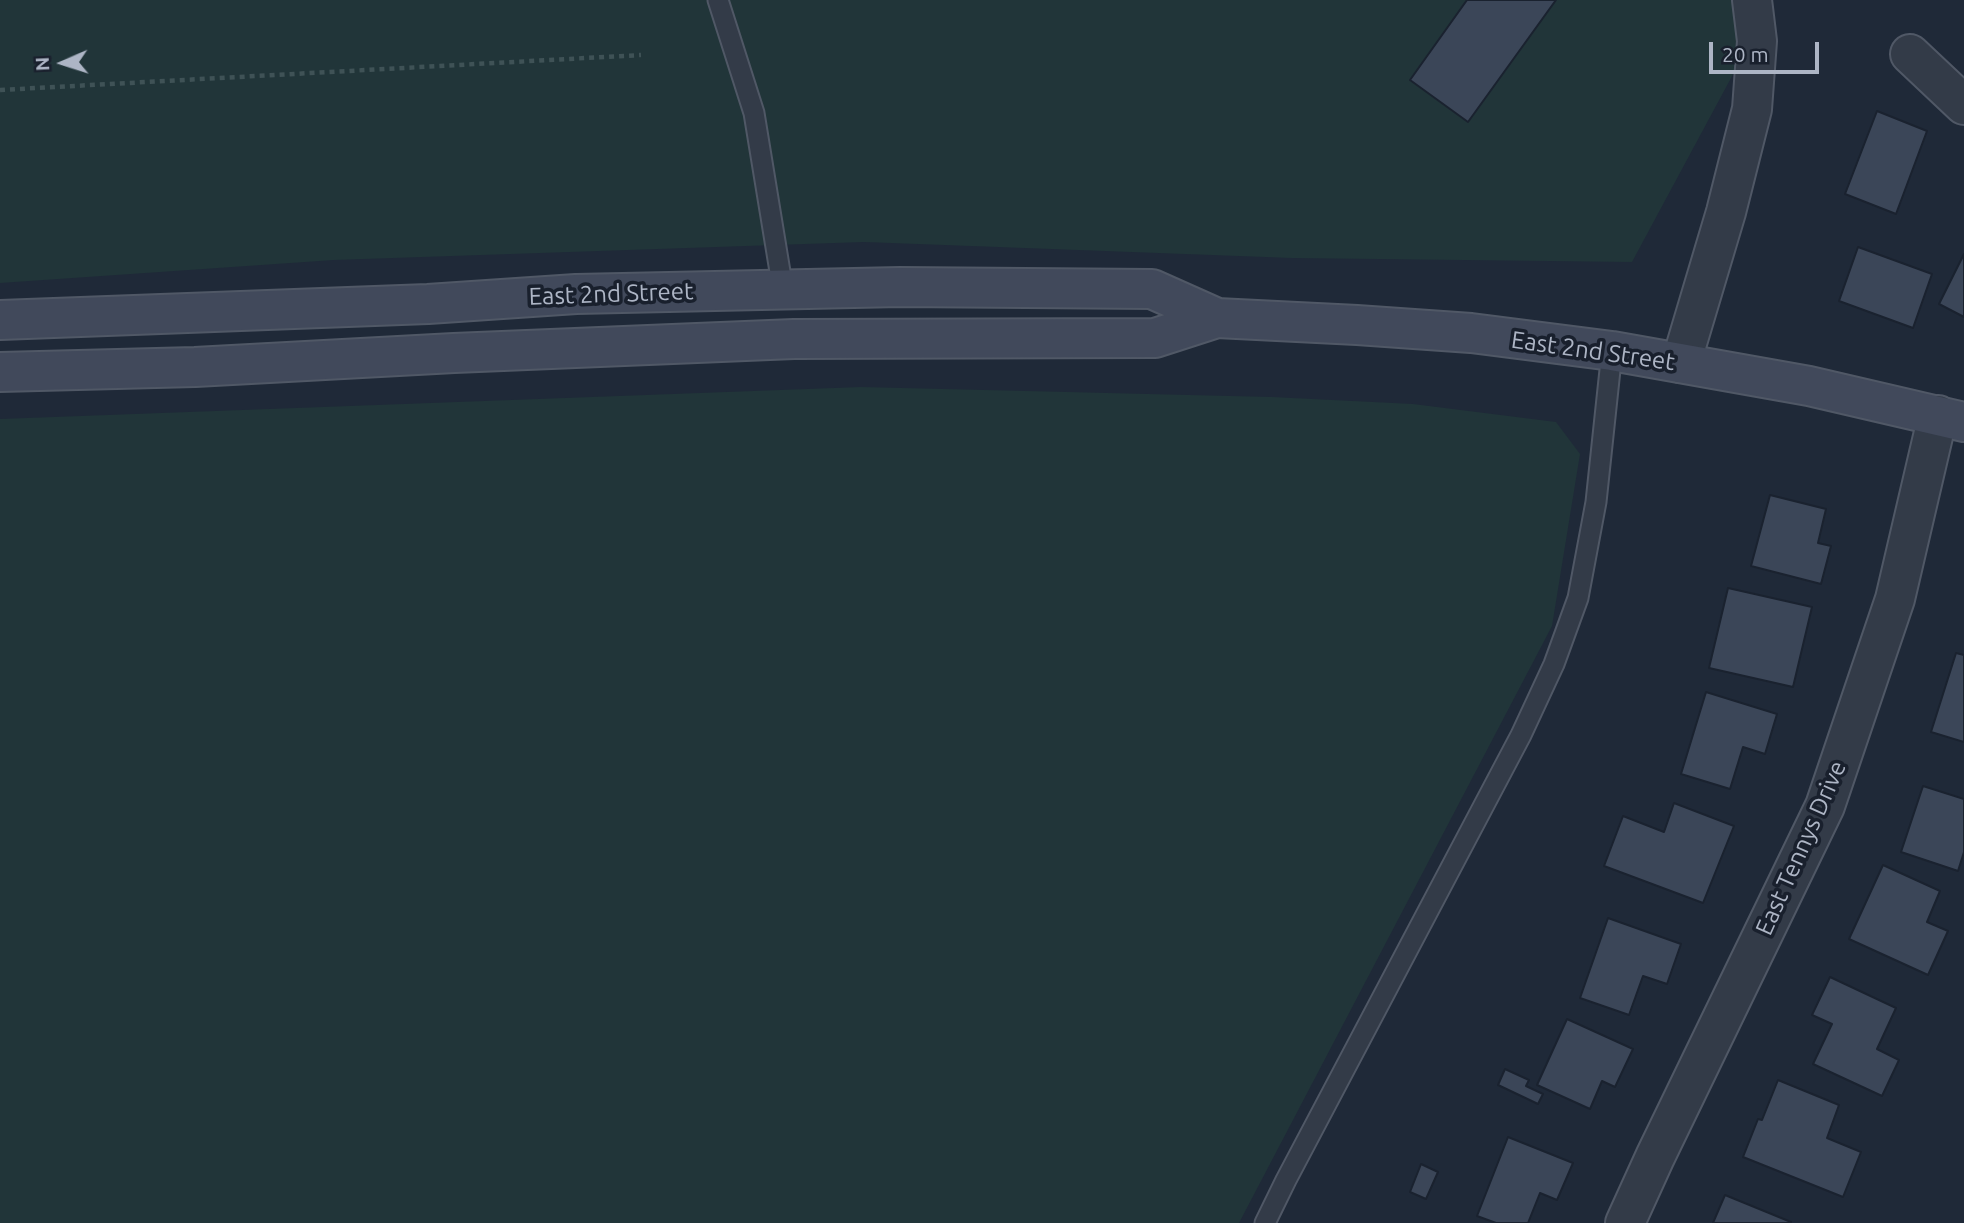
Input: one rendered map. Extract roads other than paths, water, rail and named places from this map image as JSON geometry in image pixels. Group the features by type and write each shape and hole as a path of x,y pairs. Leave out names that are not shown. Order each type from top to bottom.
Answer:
{"main road":[{"name":"East 2nd Street","path":"0,320 428,304 576,294 900,287 1152,289 1217,318"},
{"name":"East 2nd Street","path":"0,372 195,367 794,339 1155,338 1217,318 1471,333 1612,351 1809,386 1951,419"}],"street":[{"path":"1681,363 1726,212 1752,109 1757,41 1752,0"},
{"path":"1910,54 1964,105"},
{"name":"East Tennys Drive","path":"1625,1223 1825,806 1895,599 1951,419"}],"lane":[{"path":"718,0 754,113 783,290"},
{"path":"1265,1223 1515,747 1554,664 1578,598 1596,502 1612,351"}]}
